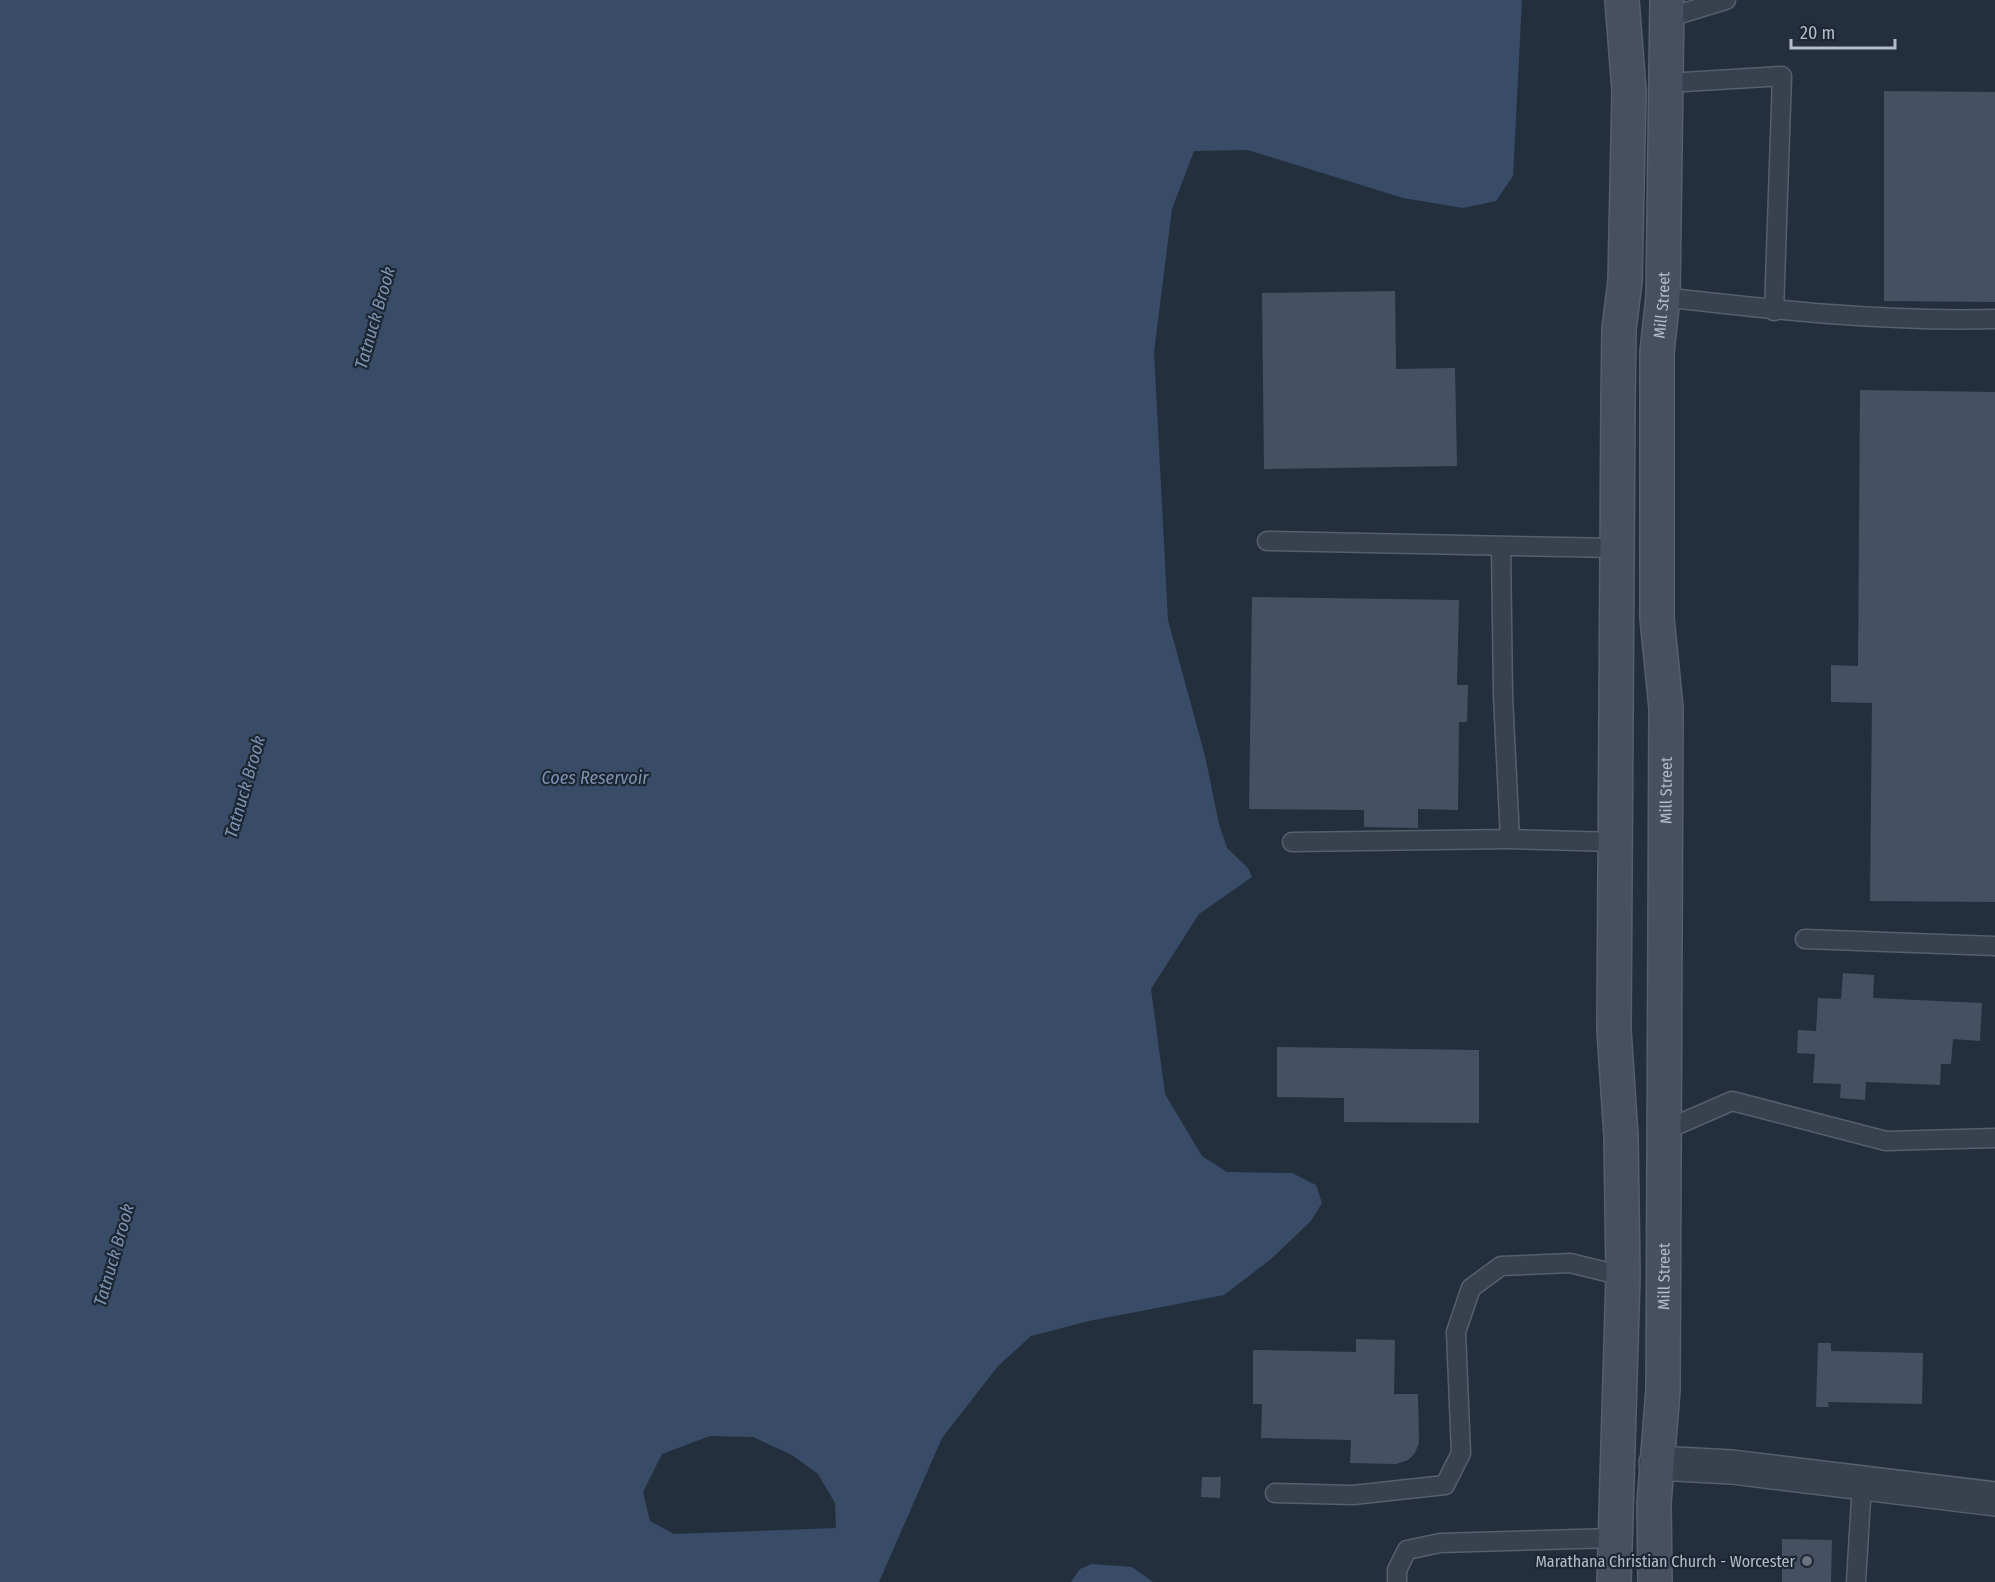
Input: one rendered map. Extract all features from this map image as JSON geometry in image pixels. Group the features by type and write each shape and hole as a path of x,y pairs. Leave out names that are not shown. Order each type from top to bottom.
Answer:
{"main road":[{"path":"1614,1582 1623,1276 1621,1136 1614,1030 1617,548 1620,329 1625,281 1629,91 1622,0"},
{"name":"Mill Street","path":"1655,1582 1656,1463 1663,1390 1666,708 1657,618 1657,352 1663,297 1668,83 1667,9"},
{"path":"1620,329 1657,352"},
{"path":"1618,1459 1656,1463"}],"street":[{"path":"1656,1463 1732,1467 1995,1498"}],"lane":[{"path":"1667,9 1726,0"},
{"path":"1668,83 1782,76 1774,311"},
{"path":"1663,297 1774,311 1924,321 1995,319"},
{"path":"1266,541 1617,548"},
{"path":"1501,546 1503,696 1510,838"},
{"path":"1292,842 1510,838 1615,842"},
{"path":"1805,939 1995,946"},
{"path":"1663,1131 1732,1101 1886,1142 1995,1138"},
{"path":"1275,1493 1353,1495 1444,1485 1461,1453 1456,1332 1471,1288 1501,1266 1570,1263 1623,1276"},
{"path":"1856,1582 1862,1483"},
{"path":"1396,1582 1396,1570 1407,1550 1440,1544 1614,1538"}],"water":[{"name":"Coes Reservoir","path":"0,0 1522,0 1513,176 1496,201 1463,208 1403,198 1248,150 1194,151 1172,209 1154,352 1168,620 1205,756 1219,824 1227,848 1248,868 1252,877 1199,914 1151,989 1165,1094 1202,1156 1227,1172 1292,1173 1316,1185 1322,1203 1311,1221 1271,1259 1224,1295 1089,1321 1031,1336 998,1366 942,1438 879,1582 0,1582","holes":["710,1436 753,1437 792,1455 818,1474 835,1503 836,1528 674,1534 650,1521 643,1492 662,1454"]},
{"path":"1092,1564 1132,1567 1153,1582 1071,1582 1080,1569"}],"building":[{"path":"1884,91 1995,92 1995,302 1884,301"},
{"path":"1395,291 1396,369 1455,368 1457,466 1264,469 1262,293"},
{"path":"1860,390 1995,392 1995,902 1870,901 1872,703 1831,702 1831,665 1858,666"},
{"path":"1252,597 1459,600 1457,685 1468,685 1467,722 1459,722 1458,810 1418,809 1418,828 1364,827 1364,810 1249,809"},
{"path":"1843,973 1874,975 1873,998 1982,1003 1980,1041 1953,1039 1951,1064 1941,1064 1940,1085 1866,1082 1865,1100 1840,1098 1841,1084 1813,1083 1815,1054 1797,1053 1798,1030 1816,1031 1818,998 1841,999"},
{"path":"1277,1047 1479,1050 1479,1123 1344,1122 1344,1098 1277,1097"},
{"path":"1356,1339 1395,1340 1394,1394 1418,1394 1419,1443 1415,1453 1408,1460 1396,1464 1350,1463 1351,1440 1261,1438 1262,1404 1253,1404 1253,1350 1356,1352"},
{"path":"1818,1343 1831,1343 1831,1351 1923,1353 1922,1404 1828,1402 1829,1407 1816,1407"},
{"path":"1202,1477 1221,1477 1220,1498 1201,1497"},
{"name":"Marathana Christian Church - Worcester","path":"1782,1539 1832,1540 1831,1582 1782,1582"}],"place":[{"name":"Marathana Christian Church - Worcester","path":"1807,1561"}],"water label":[{"name":"Tatnuck Brook","path":"375,318"},
{"name":"Tatnuck Brook","path":"245,787"},
{"name":"Tatnuck Brook","path":"114,1255"}]}
